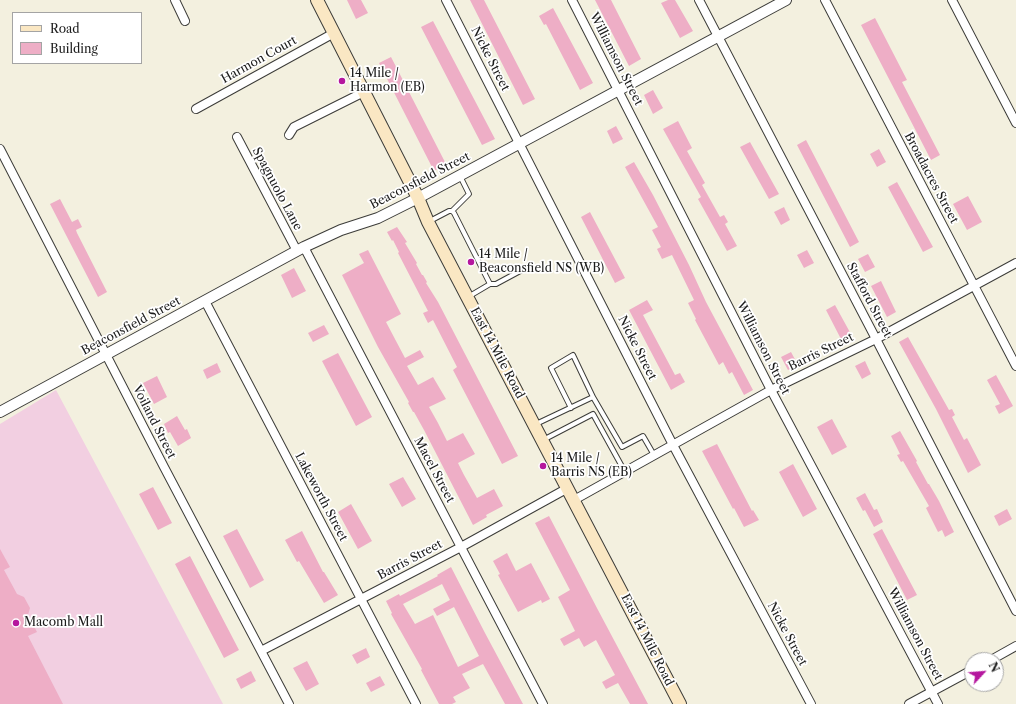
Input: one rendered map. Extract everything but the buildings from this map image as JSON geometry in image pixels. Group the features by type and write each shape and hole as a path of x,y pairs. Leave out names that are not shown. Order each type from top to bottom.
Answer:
{"main road":[{"name":"East 14 Mile Road","path":"317,0 418,198 428,222 680,704"}],"street":[{"path":"175,0 185,21"},
{"name":"Nicke Street","path":"446,0 673,445 811,704"},
{"name":"Williamson Street","path":"572,0 771,390 938,704"},
{"name":"Stafford Street","path":"699,0 1016,611"},
{"name":"Beaconsfield Street","path":"0,412 300,249 341,230 378,218 418,198 786,0"},
{"name":"Broadacres Street","path":"825,0 1016,366"},
{"path":"952,0 1016,123"},
{"name":"Harmon Court","path":"196,109 334,33"},
{"path":"289,135 294,127 364,92"},
{"name":"Spagnuolo Lane","path":"237,138 300,249"},
{"name":"Voiland Street","path":"0,149 289,704"},
{"name":"Macel Street","path":"300,249 544,704"},
{"name":"Barris Street","path":"574,500 771,390 876,339 1016,263"},
{"name":"Lakeworth Street","path":"205,301 416,704"},
{"name":"Barris Street","path":"261,651 461,547 568,488"},
{"path":"1004,652 1016,646"},
{"path":"909,704 964,674"}],"lane":[{"path":"428,222 449,211 452,211 470,194 460,175"},
{"path":"452,211 490,284"},
{"path":"468,297 490,284 496,284 522,270"},
{"path":"571,408 551,368 573,355 594,397 622,447 643,436 654,455"},
{"path":"535,425 594,397"},
{"path":"543,440 593,414 625,472"}],"shaded area":[{"path":"56,390 223,704 0,704 0,424"}],"place":[{"name":"14 Mile / Harmon (EB)","path":"342,81"},
{"name":"14 Mile / Beaconsfield NS (WB)","path":"471,262"},
{"name":"14 Mile / Barris NS (EB)","path":"543,466"},
{"name":"Macomb Mall","path":"16,623"}]}
